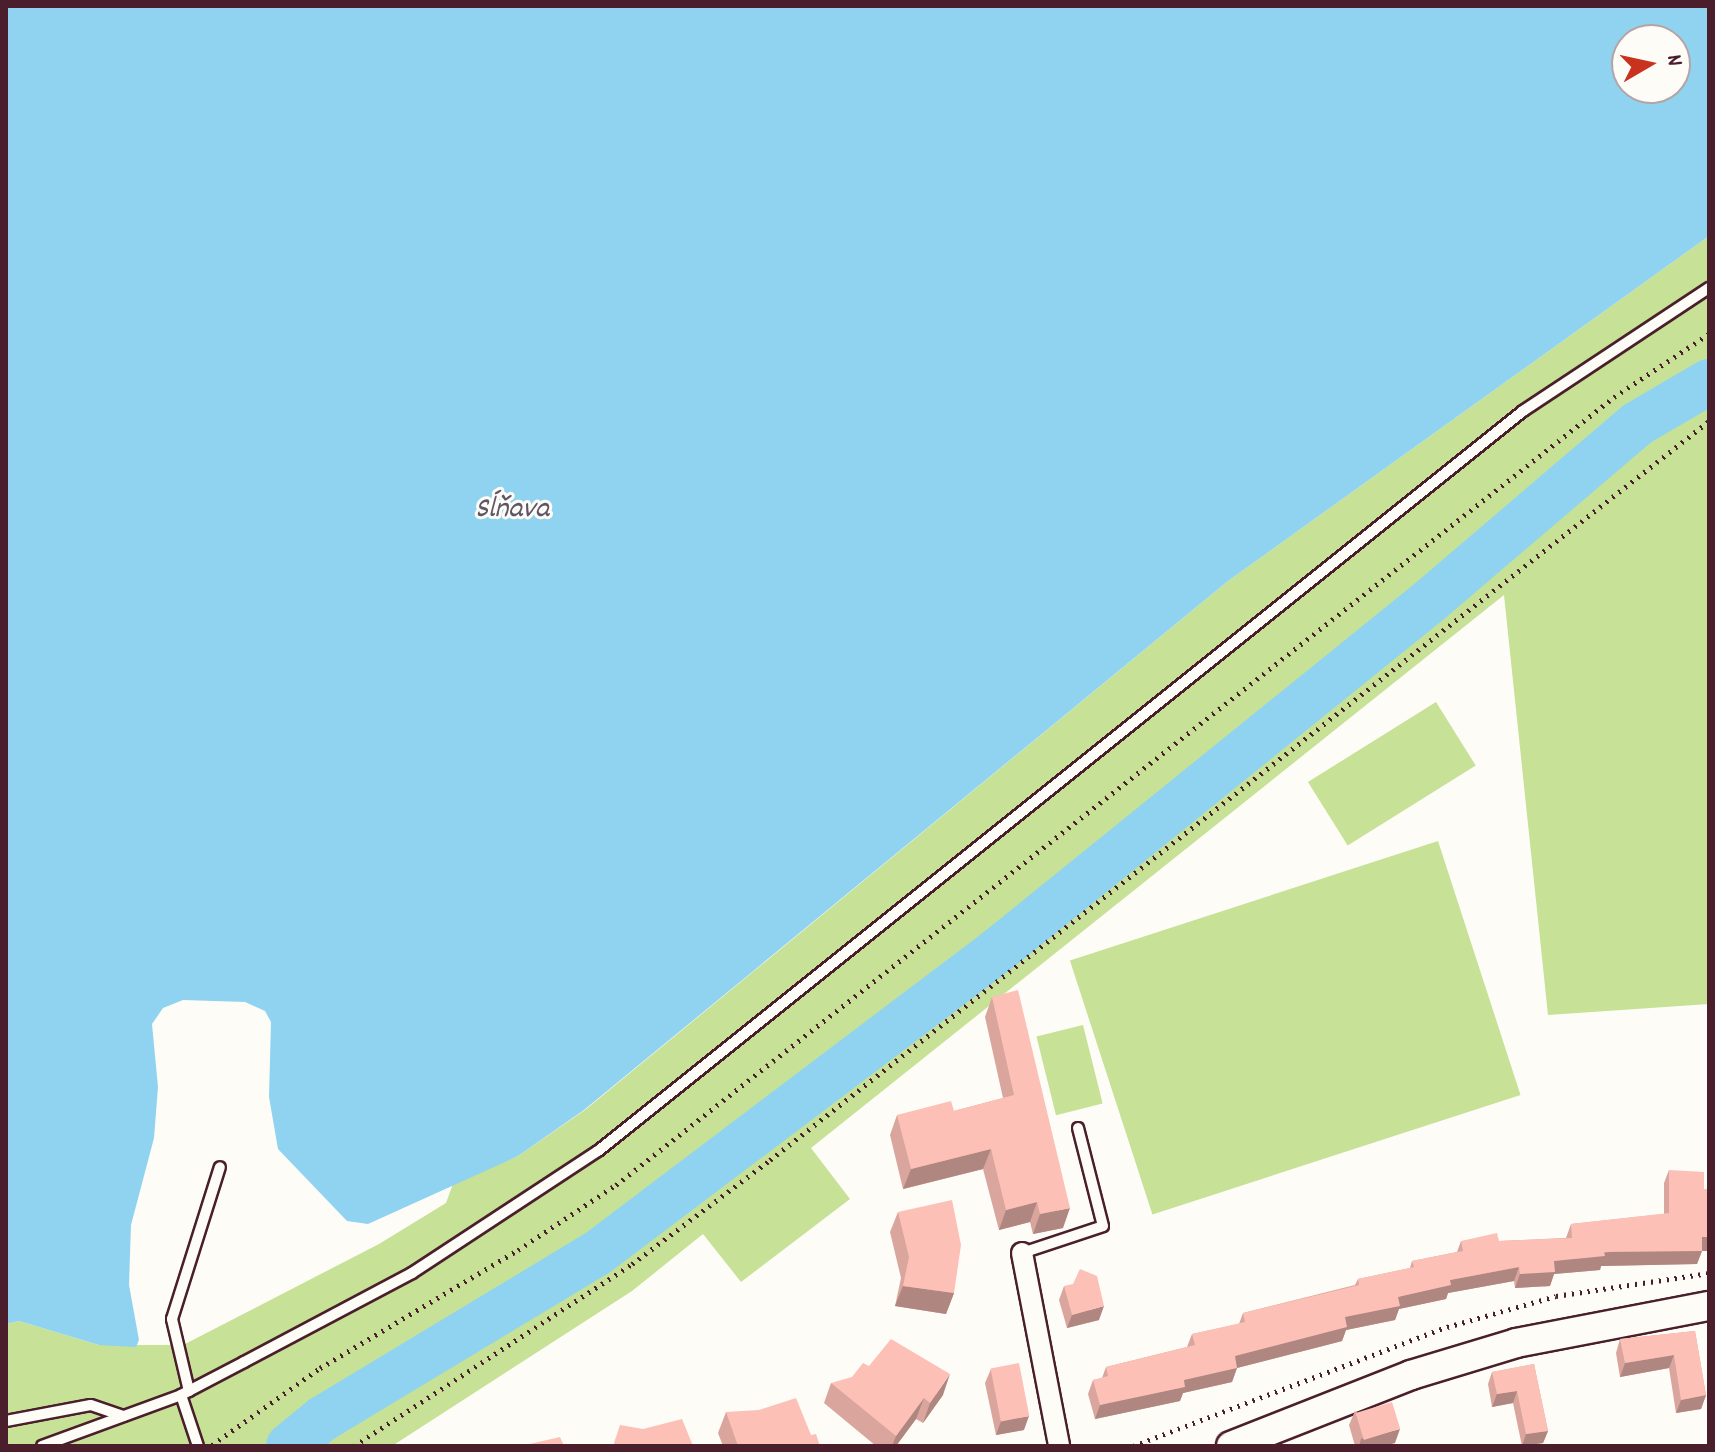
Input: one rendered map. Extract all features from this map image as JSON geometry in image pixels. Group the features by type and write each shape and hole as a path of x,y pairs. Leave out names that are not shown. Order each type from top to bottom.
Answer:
{"main road":[{"path":"1231,1446 1411,1375 1516,1343 1709,1306"}],"street":[{"path":"1022,1253 1059,1446"}],"lane":[{"path":"42,1446 185,1393 412,1273 598,1151 1523,411 1709,288"},
{"path":"1022,1253 1103,1226 1078,1128"},
{"path":"198,1446 172,1319 220,1167"},
{"path":"6,1421 91,1405 123,1416"}],"path":[{"path":"211,1446 320,1368 518,1250 628,1176 1614,397 1709,334"},
{"path":"354,1446 632,1264 745,1179 1709,421"}],"green space":[{"path":"1709,236 1709,1004 1548,1015 1504,595 811,1148 850,1199 741,1282 703,1234 632,1291 392,1446 6,1446 6,1324 19,1321 99,1345 183,1345 379,1244 446,1203 454,1181 518,1156 585,1110 1228,581"},
{"path":"1436,702 1476,766 1348,846 1308,782"},
{"path":"1438,841 1521,1095 1152,1215 1070,961"},
{"path":"1083,1025 1103,1104 1056,1115 1036,1037"}],"water":[{"name":"Sĺňava","path":"6,6 1709,6 1709,236 1228,581 584,1110 518,1156 368,1224 347,1221 278,1149 269,1097 271,1022 265,1011 245,1002 183,1000 163,1008 152,1024 158,1087 154,1138 131,1225 129,1285 139,1340 136,1347 99,1345 19,1321 6,1324"}],"building":[{"path":"1018,990 1070,1208 1040,1214 1037,1202 1006,1210 991,1149 911,1169 897,1115 951,1101 954,1111 1014,1095 992,997"},
{"path":"1669,1170 1704,1172 1704,1189 1709,1189 1709,1237 1702,1237 1702,1251 1604,1252 1605,1256 1554,1261 1555,1272 1520,1274 1519,1267 1450,1280 1451,1285 1398,1297 1400,1306 1345,1317 1347,1327 1235,1356 1237,1368 1184,1380 1185,1387 1100,1405 1093,1380 1108,1376 1106,1367 1195,1345 1192,1334 1245,1322 1243,1313 1359,1285 1358,1279 1414,1267 1412,1261 1463,1251 1461,1241 1497,1233 1499,1241 1572,1238 1571,1224 1669,1213"},
{"path":"952,1200 961,1245 954,1293 903,1286 909,1257 898,1212"},
{"path":"1080,1269 1097,1276 1104,1306 1072,1315 1064,1286 1073,1284"},
{"path":"1695,1331 1706,1395 1681,1400 1674,1355 1625,1363 1620,1339"},
{"path":"891,1339 950,1374 930,1403 924,1398 896,1436 831,1383 852,1377 863,1363 869,1366"},
{"path":"1019,1363 1029,1416 1001,1422 991,1369"},
{"path":"1534,1364 1548,1431 1526,1434 1517,1391 1497,1394 1492,1372"},
{"path":"796,1398 811,1435 816,1434 820,1446 738,1446 726,1412 759,1410"},
{"path":"1392,1402 1400,1429 1364,1440 1356,1413"},
{"path":"682,1419 693,1446 615,1446 620,1425 643,1429"},
{"path":"560,1437 564,1446 521,1446"}],"waterway":[{"path":"289,1446 322,1419 596,1254 997,951 1431,600 1637,424 1709,382"}]}
